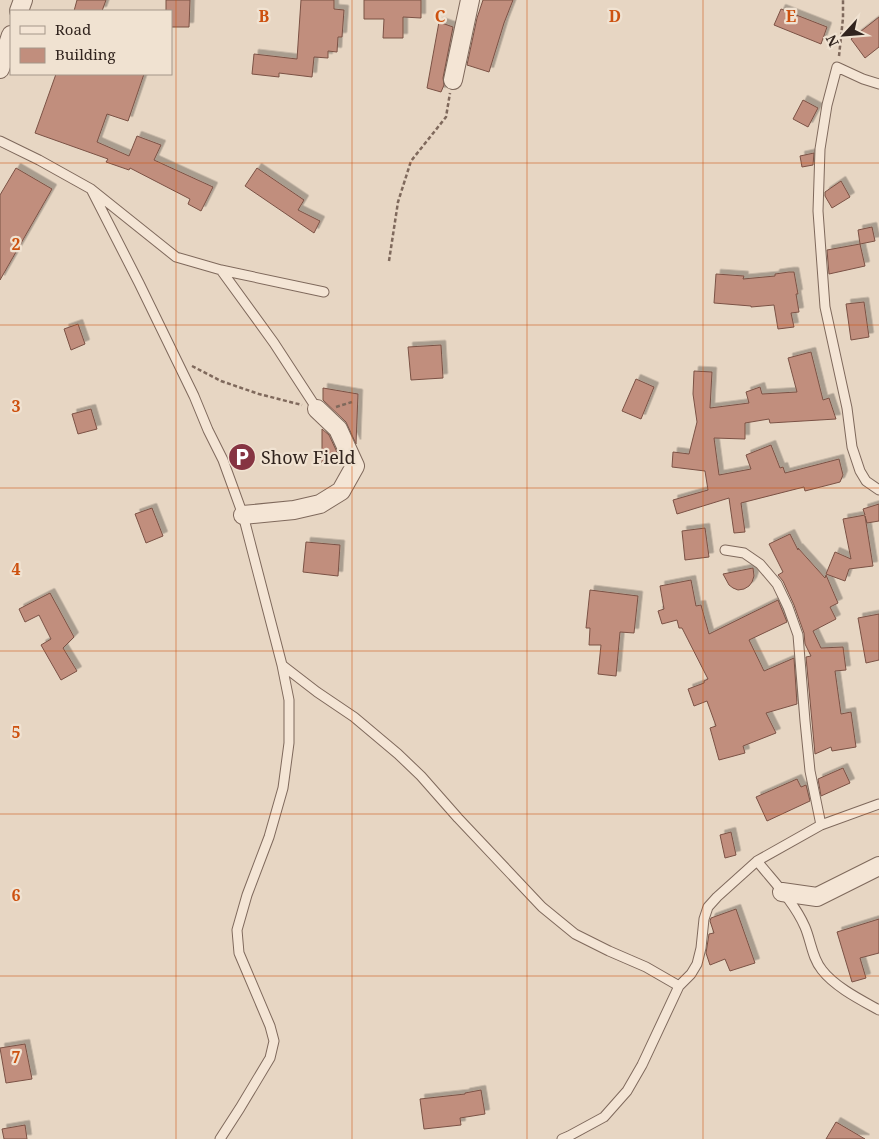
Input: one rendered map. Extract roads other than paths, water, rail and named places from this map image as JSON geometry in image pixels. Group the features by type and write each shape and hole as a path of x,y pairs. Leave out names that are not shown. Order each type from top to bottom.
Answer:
{"street":[{"path":"453,80 470,0"},
{"path":"0,69 10,38"},
{"path":"243,515 294,510 320,504 340,491 355,466 338,428 317,409"},
{"path":"782,892 817,897 879,866"}],"lane":[{"path":"879,84 863,79 838,67 827,105 820,149 818,211 825,307 847,408 852,447 860,471 866,481 879,490"},
{"path":"0,141 91,189 176,257 221,270 324,292"},
{"path":"91,189 139,283 223,460 243,515 282,665 289,700 289,743 283,788 237,930 239,953 270,1026 274,1041 270,1058 220,1139"},
{"path":"221,270 274,343 317,409"},
{"path":"725,550 744,553 760,564 777,584 792,616 798,634 809,762 821,825"},
{"path":"282,665 354,717 398,754 421,776 542,907 576,934 679,986"},
{"path":"562,1139 604,1117 627,1091 642,1065 679,986 691,974 697,964 704,919 708,907 717,897 757,861 821,825 879,804"},
{"path":"757,861 794,907 805,928 814,956 822,970 836,984 879,1010"}],"place":[{"name":"Show Field","path":"242,457"}]}
